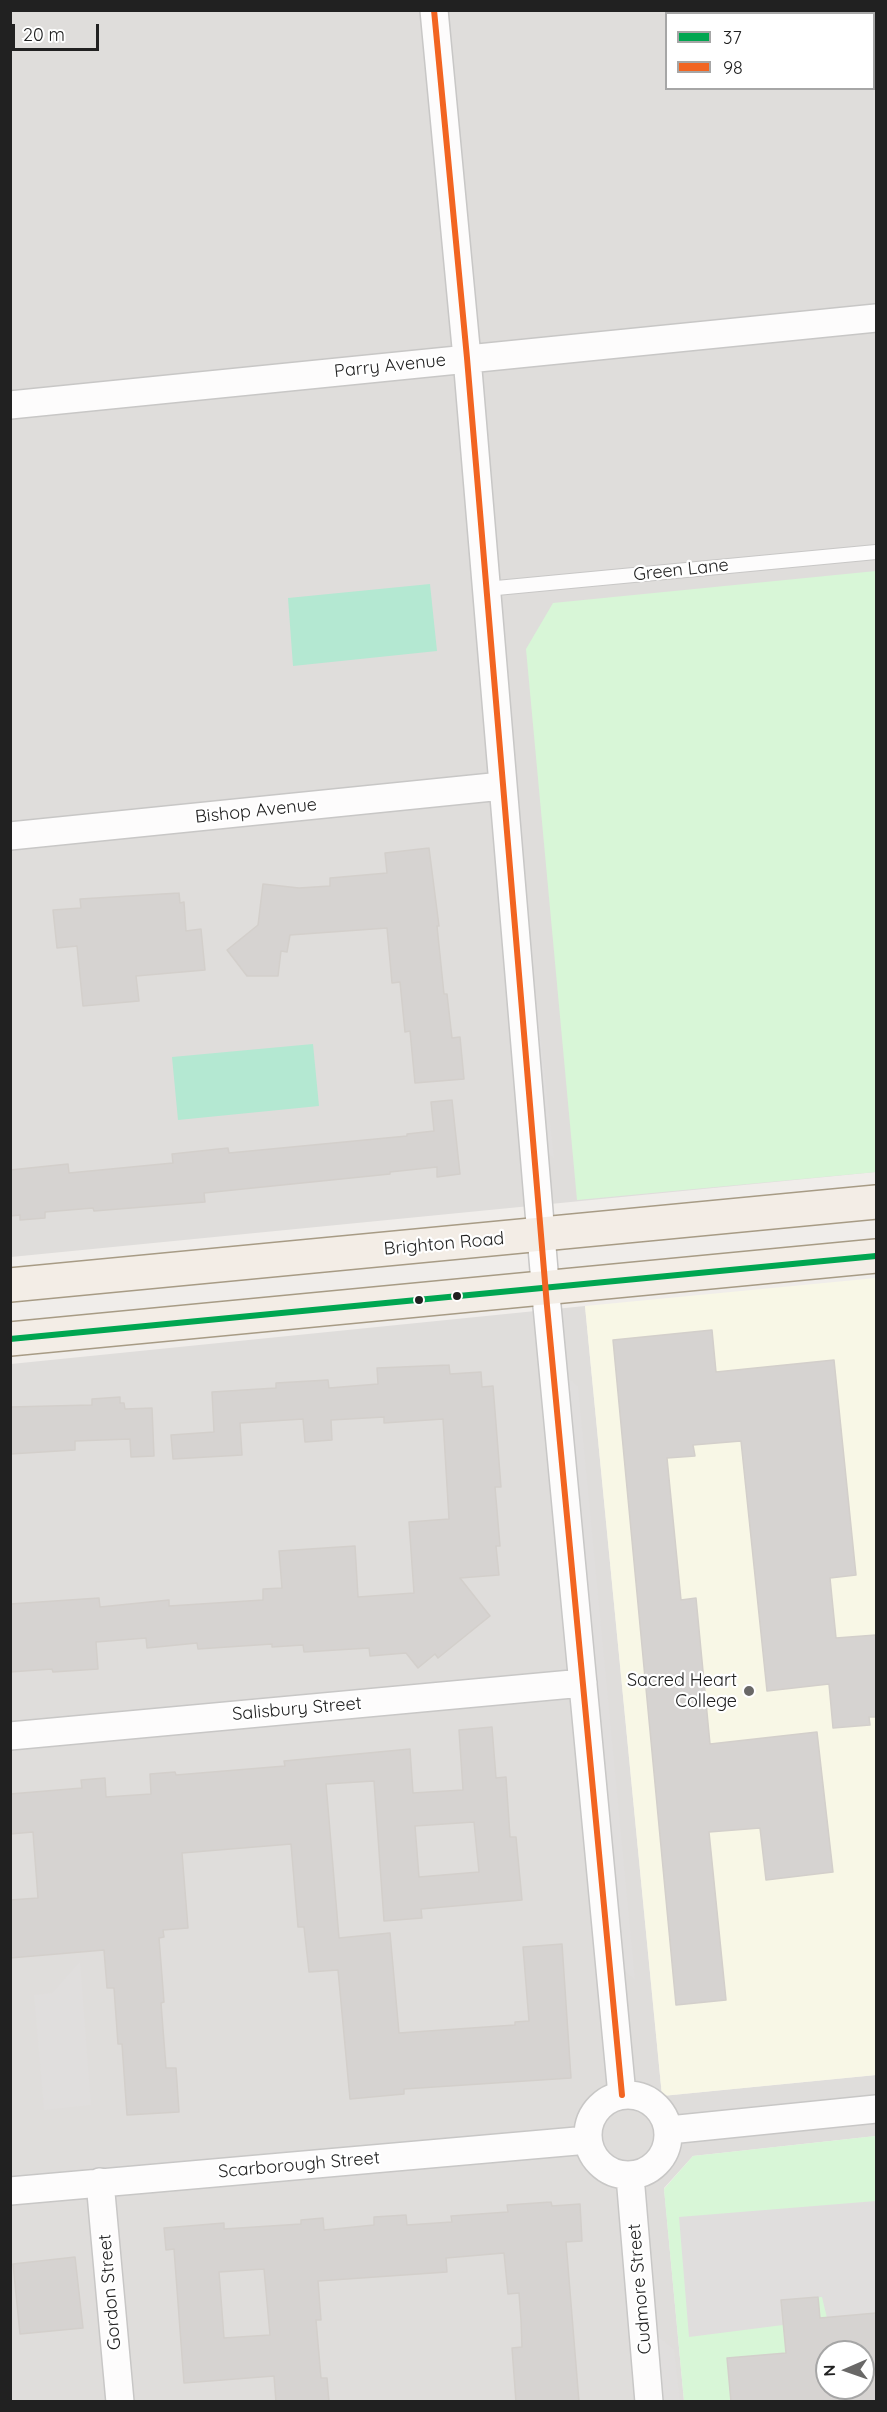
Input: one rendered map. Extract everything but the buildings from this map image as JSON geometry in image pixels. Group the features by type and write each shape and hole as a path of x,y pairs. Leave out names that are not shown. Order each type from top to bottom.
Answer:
{"main road":[{"name":"Brighton Road","path":"10,1285 876,1202"},
{"path":"10,1339 876,1256"}],"street":[{"path":"434,10 467,358 540,1235 622,2095"},
{"name":"Parry Avenue","path":"10,405 876,318"},
{"name":"Bishop Avenue","path":"10,836 502,786"},
{"name":"Salisbury Street","path":"10,1736 583,1683"},
{"path":"622,2095 635,2095 653,2103 665,2118 669,2130 668,2144 659,2161 643,2173 630,2176 618,2175 598,2162 591,2151 588,2140 592,2116 610,2098 622,2095"},
{"path":"669,2130 876,2109"},
{"name":"Scarborough Street","path":"10,2191 588,2140"},
{"name":"Cudmore Street","path":"630,2176 649,2402"},
{"name":"Gordon Street","path":"100,2182 120,2402"}],"lane":[{"name":"Green Lane","path":"486,589 876,552"}],"shaded area":[{"path":"11,11 876,11 876,1172 11,1257"},
{"path":"514,947 532,959 554,1158 535,1145"},
{"name":"Sacred Heart College","path":"876,1278 876,2075 662,2096 585,1306"},
{"path":"585,1306 662,2096 876,2075 876,2136 693,2156 664,2188 684,2401 11,2402 11,1364"},
{"path":"556,1368 578,1386 635,1980 612,1961"},
{"path":"80,1961 91,2105 44,2110 34,1995 52,1993"},
{"path":"876,2201 876,2313 827,2318 822,2297 782,2300 783,2325 689,2337 679,2217"},
{"path":"650,2330 674,2349 680,2401 657,2401"}],"green space":[{"path":"876,571 876,1172 577,1200 526,649 553,603"},
{"path":"430,584 437,651 293,666 288,598"},
{"path":"313,1044 319,1106 178,1120 172,1057"},
{"path":"876,2136 876,2401 684,2401 664,2189 693,2156"}],"transit line":[{"name":"98","path":"434,10 467,358 547,1306 622,2095"},
{"name":"37","path":"10,1339 876,1256"}],"place":[{"name":"Sacred Heart College","path":"749,1691"}]}
